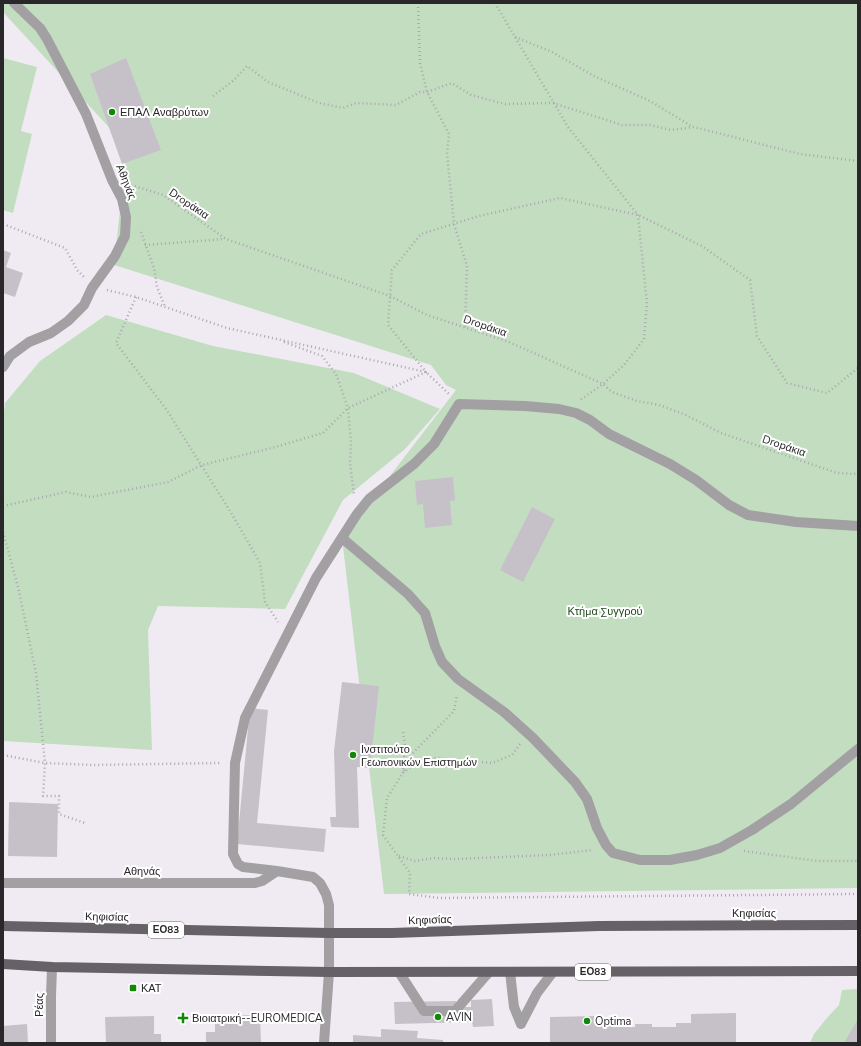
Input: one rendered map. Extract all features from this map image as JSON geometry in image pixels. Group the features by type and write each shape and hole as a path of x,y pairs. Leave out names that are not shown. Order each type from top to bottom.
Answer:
{"main road":[{"name":"Κηφισίας","path":"3,926 392,933 599,926 858,925"},
{"name":"ΕΟ83","path":"3,964 52,967 329,972 858,972"}],"street":[{"name":"Αθηνάς","path":"3,367 10,356 29,342 51,332 68,321 84,305 92,288 115,256 124,236 126,217 122,199 112,180 86,114 47,39 36,24 14,3"},
{"path":"324,1043 329,972 328,905 326,894 320,884 313,877 243,867 234,860 232,854 235,763 245,718 316,578 357,514 370,499 414,464 434,444 459,404 525,406 558,409 576,413 590,420 609,434 670,464 696,480 729,505 748,515 796,522 858,526"},
{"path":"342,538 408,594 425,613 442,662 458,679 504,712 533,738 575,782 587,799 597,828 606,845 613,853 640,860 670,860 720,848 752,830 791,804 858,749"},
{"name":"Αθηνάς","path":"3,882 255,883 277,871"},
{"name":"Ρέας","path":"51,1043 52,967"},
{"path":"399,972 424,1011 455,1011 489,972"},
{"path":"510,972 514,1007 521,1024 536,993 553,972"}],"path":[{"path":"418,3 420,63 428,92 449,134 447,153 454,224 467,266 465,328"},
{"path":"495,3 568,127 638,215 647,304 644,339 624,365 603,384 574,404 558,409"},
{"path":"515,37 552,52 594,76 650,101 694,127 800,154 858,161"},
{"path":"213,96 234,80 247,66 268,82 319,103 344,108 356,103 396,105 420,92 428,92 452,83 471,95 505,104 553,103 622,124 650,124 671,130 694,127"},
{"name":"Dropάκια","path":"112,180 163,195 226,239 390,296 427,315 509,342 603,384 612,392 686,415 721,433 837,473 858,474"},
{"path":"459,404 426,372 388,325 392,270 421,234 478,216 560,198 638,215 702,246 750,280 757,336 787,383 827,394 858,368"},
{"path":"3,224 65,248 77,270 92,288 118,292 136,297 227,328 426,372"},
{"path":"140,230 154,268 157,287 165,307"},
{"path":"145,245 226,239"},
{"path":"136,297 116,343 132,366 166,408 202,465 260,563 265,602 287,636"},
{"path":"275,338 322,356 336,374 348,408 351,442 350,463 357,514"},
{"path":"3,506 66,492 91,496 168,482 202,465 272,448 323,432 348,408 426,372"},
{"path":"3,532 19,591 36,673 45,762 43,796 59,796 58,814 85,823"},
{"path":"458,679 458,692 454,711 411,755 387,798 383,835 410,873 409,894 439,898 858,894"},
{"path":"402,773 405,747 403,732"},
{"path":"402,773 419,760 437,758 492,763 512,755 523,740"},
{"path":"3,755 45,762 94,765 235,763"},
{"path":"720,848 817,861 858,861"},
{"path":"399,856 415,861 434,858 455,859 549,855 591,849 613,853"}],"green space":[{"name":"Κτήμα Συγγρού","path":"3,3 858,3 858,888 384,894 342,538 456,390 446,385 431,365 114,265 127,147 3,12"},
{"path":"3,58 37,67 21,131 32,134 13,213 3,210"},
{"path":"106,315 213,346 354,373 440,409 405,449 343,500 285,609 158,606 148,630 152,750 3,741 3,422 5,403 40,361"},
{"path":"858,989 858,1043 810,1043 814,1034 839,1005 842,990"}],"building":[{"path":"126,58 161,150 122,164 90,74"},
{"path":"3,250 11,253 6,267 23,273 15,297 3,293"},
{"path":"453,477 455,500 450,501 452,525 425,528 423,504 417,505 415,481"},
{"path":"532,507 555,519 523,582 500,570"},
{"name":"Ινστιτούτο Γεωπονικών Επιστημών","path":"342,682 379,686 370,768 357,767 359,828 331,827 330,817 336,817 334,751"},
{"path":"250,708 268,710 257,823 326,829 324,852 237,844"},
{"path":"9,802 58,804 57,857 8,856"},
{"path":"492,999 494,1026 473,1027 472,1022 395,1024 394,1002 456,1001 456,1007 471,1007 471,1000"},
{"path":"736,1013 736,1043 550,1043 550,1017 594,1016 595,1023 611,1023 611,1027 635,1027 635,1024 652,1024 652,1027 676,1027 676,1023 691,1023 691,1014"},
{"path":"260,1015 261,1043 206,1043 206,1032 215,1032 215,1016"},
{"path":"154,1016 154,1034 161,1034 161,1043 106,1043 105,1017"},
{"path":"858,1019 858,1039 856,1043 844,1043"},
{"path":"27,1024 28,1043 3,1043 3,1026"},
{"path":"381,1029 418,1031 417,1038 443,1040 443,1043 353,1043 353,1035 381,1037"}],"place":[{"name":"ΕΠΑΛ Αναβρύτων","path":"112,112"},
{"name":"Ινστιτούτο Γεωπονικών Επιστημών","path":"353,755"},
{"name":"ΚΑΤ","path":"133,988"},
{"name":"AVIN","path":"438,1017"},
{"name":"Βιοιατρική--EUROMEDICA","path":"183,1018"},
{"name":"Optima","path":"587,1021"}]}
